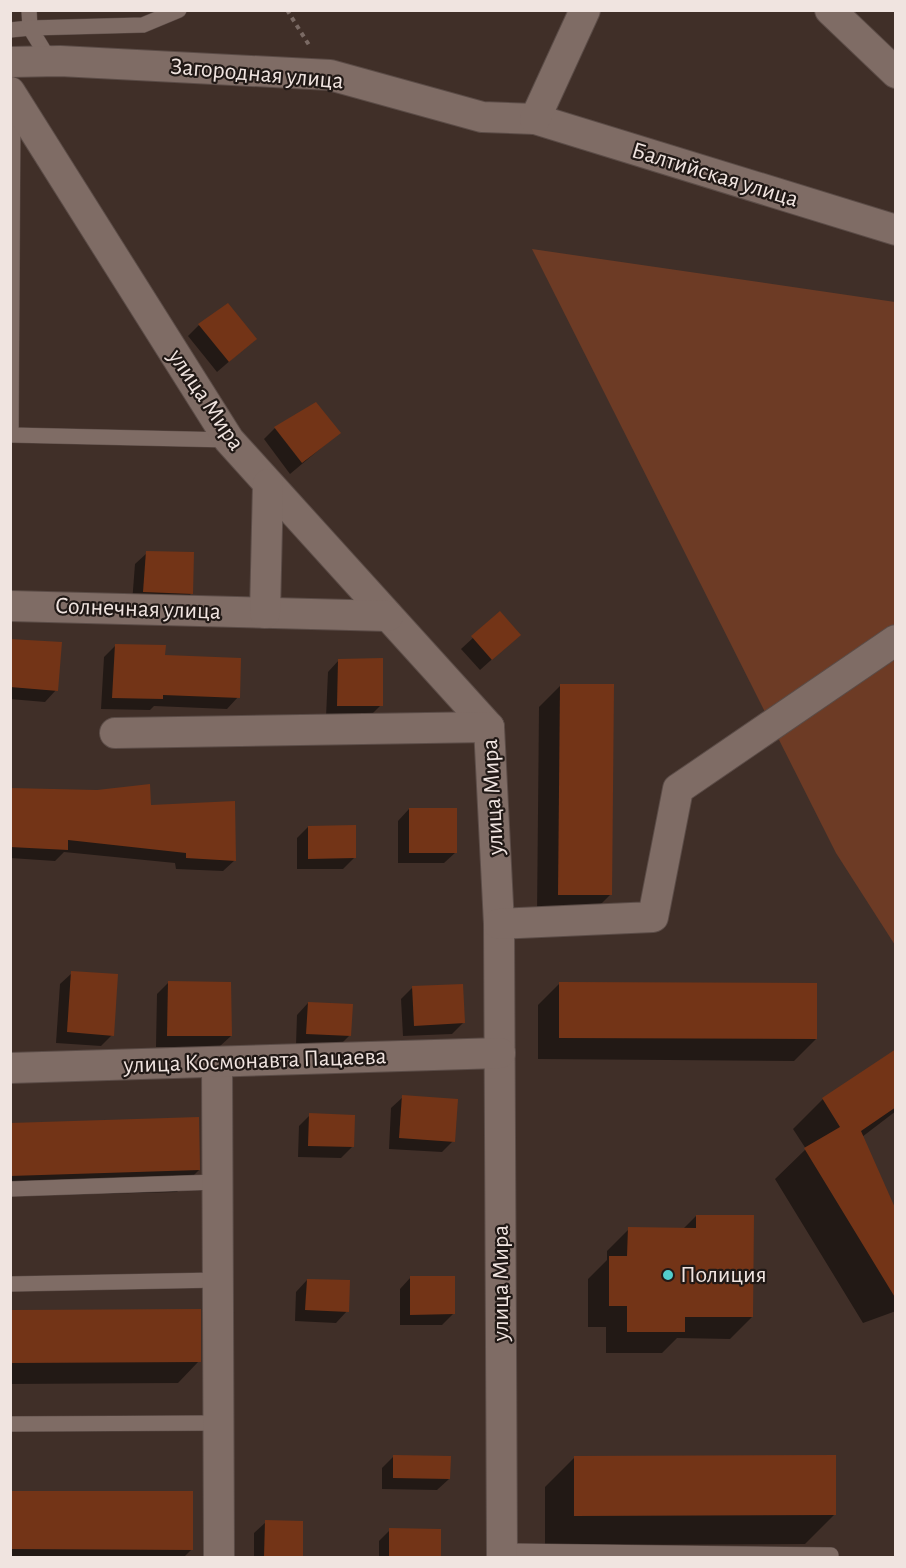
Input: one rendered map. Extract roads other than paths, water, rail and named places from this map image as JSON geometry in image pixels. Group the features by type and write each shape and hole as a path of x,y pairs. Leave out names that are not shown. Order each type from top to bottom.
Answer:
{"street":[{"path":"535,119 585,10"},
{"path":"830,10 896,73"},
{"name":"Загородная улица","path":"10,62 60,62 330,75 482,117 535,119"},
{"name":"улица Мира","path":"12,94 229,440 489,727 499,924 502,1554"},
{"name":"Балтийская улица","path":"535,119 896,230"},
{"path":"265,613 268,484"},
{"name":"Солнечная улица","path":"10,606 388,616"},
{"path":"499,924 653,917 678,789 896,640"},
{"path":"115,734 489,727"},
{"name":"улица Космонавта Пацаева","path":"10,1068 500,1053"},
{"path":"217,1063 219,1557"}],"lane":[{"path":"29,10 30,28 44,51 60,62"},
{"path":"10,30 143,25 179,10"},
{"path":"12,94 10,435 229,440"},
{"path":"10,1189 218,1182"},
{"path":"10,1284 218,1280"},
{"path":"10,1424 219,1424"},
{"path":"502,1554 831,1555"}],"place":[{"name":"Полиция","path":"668,1275"}]}
